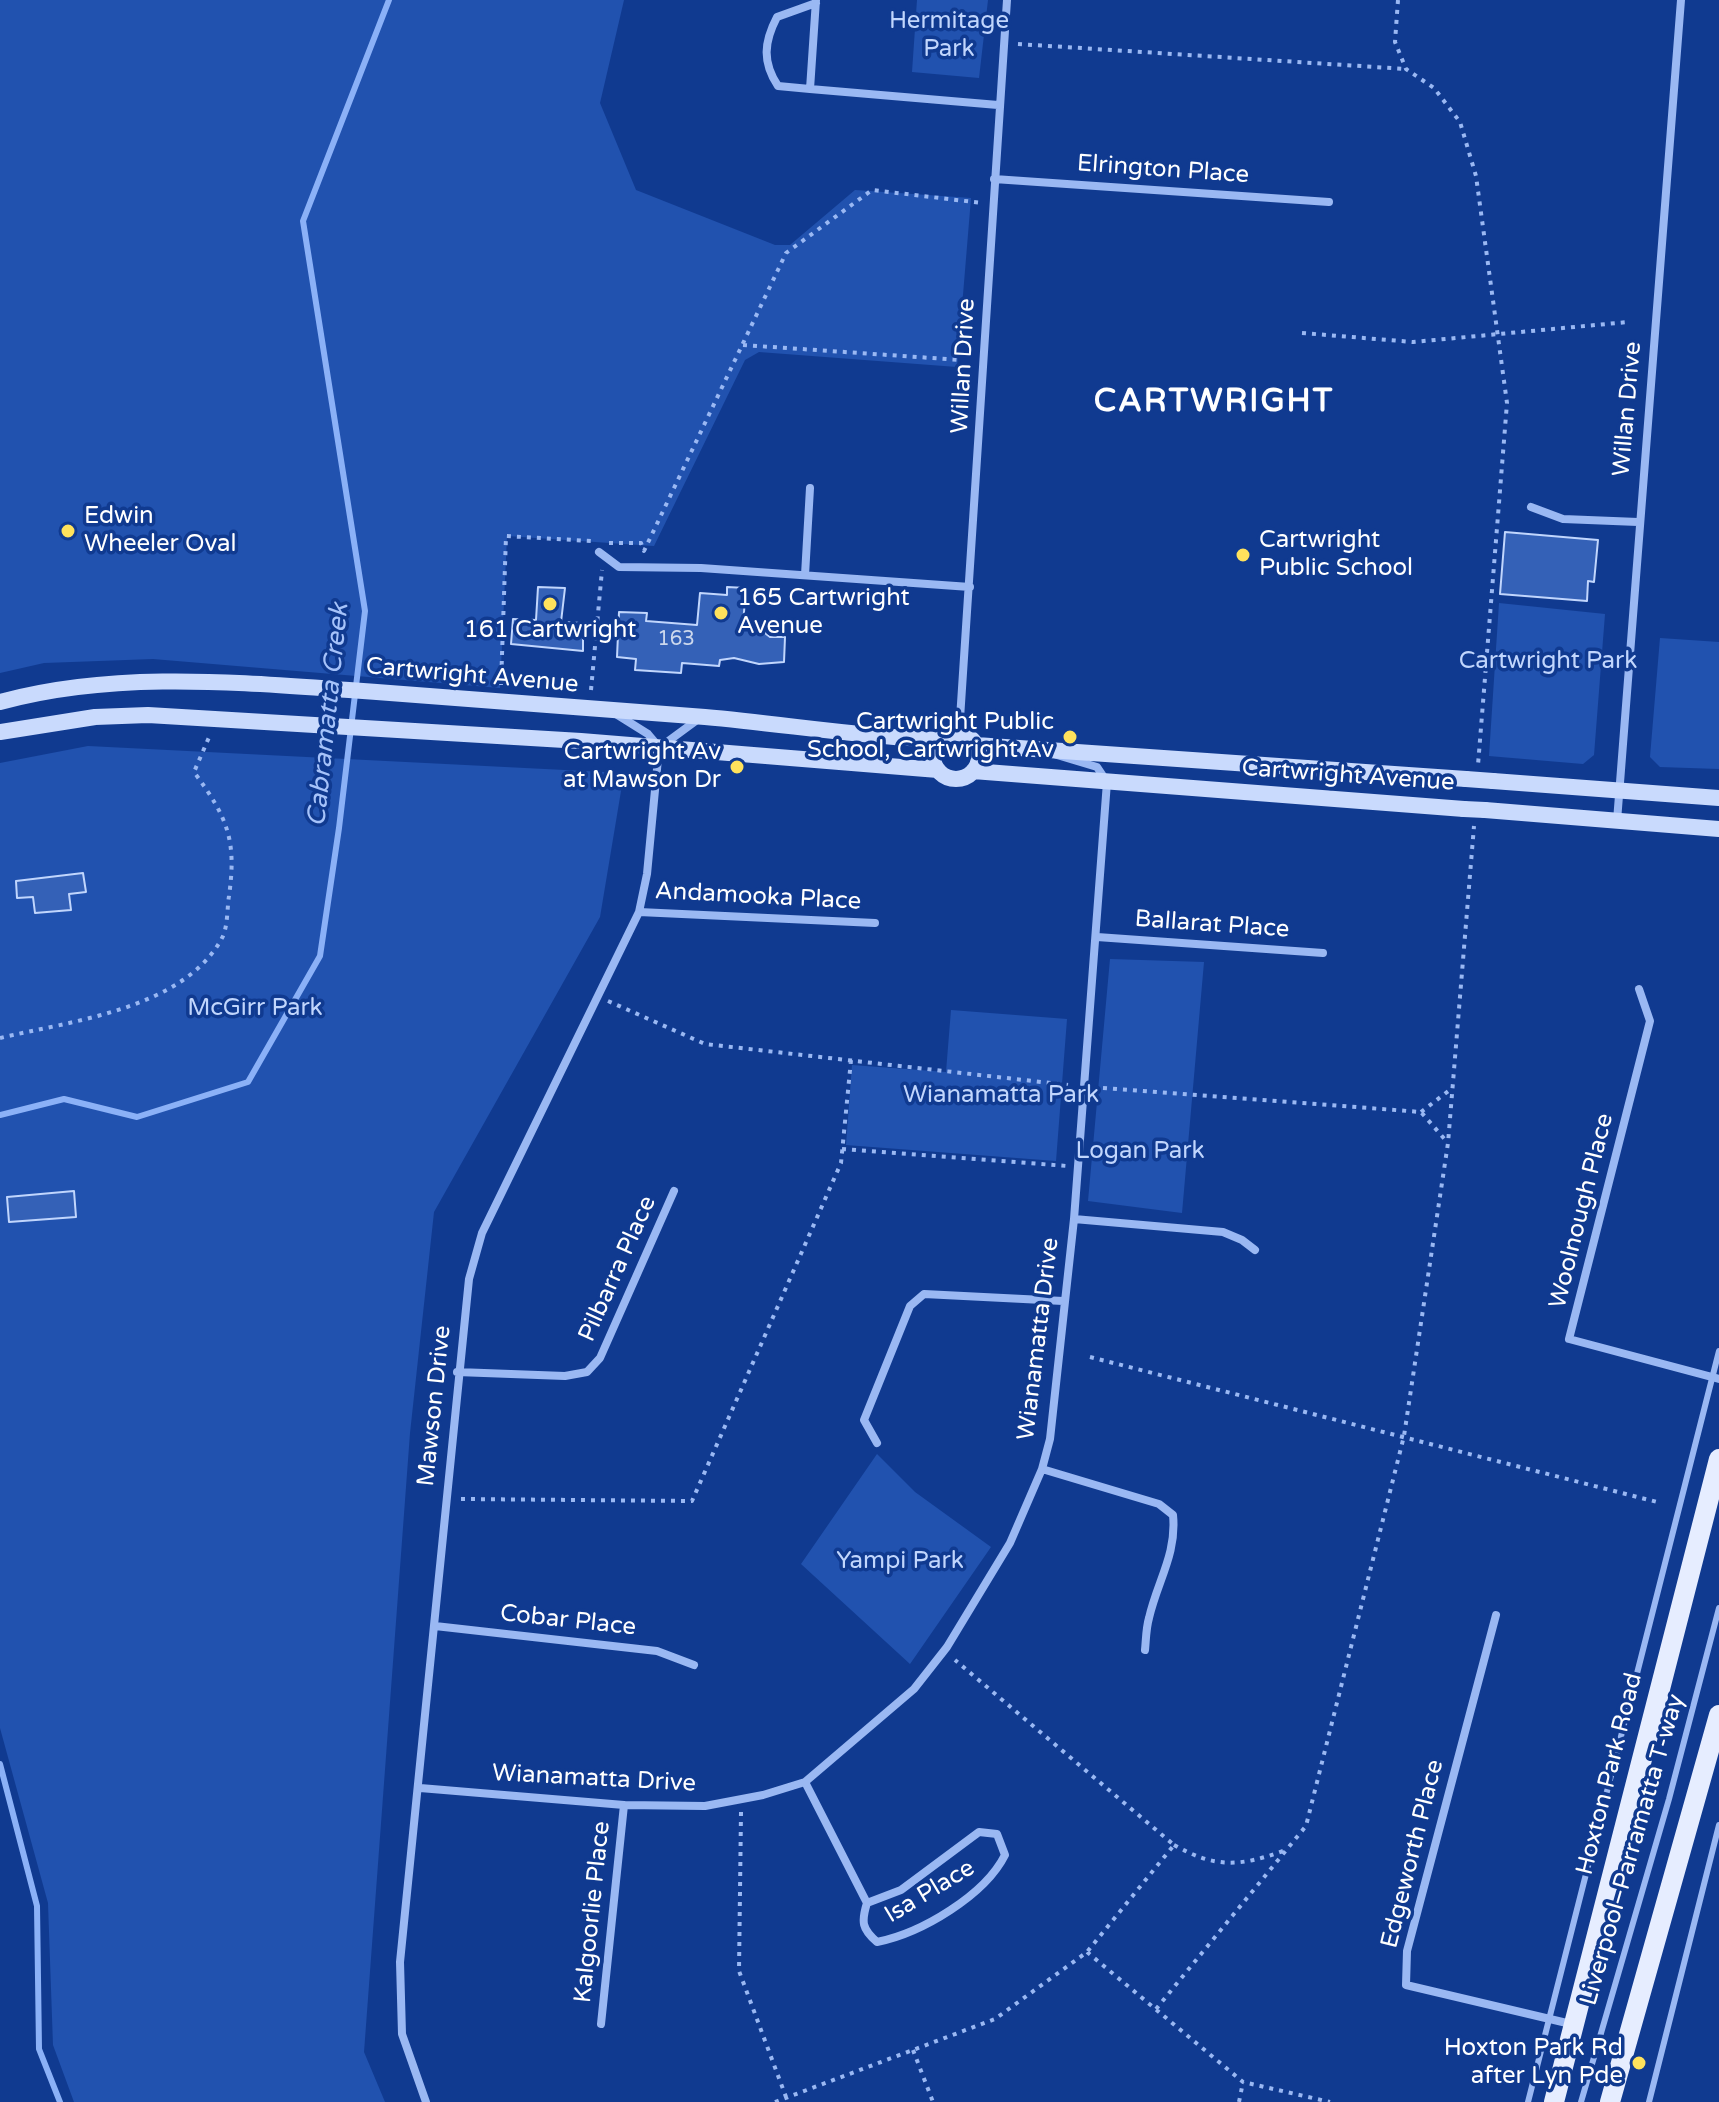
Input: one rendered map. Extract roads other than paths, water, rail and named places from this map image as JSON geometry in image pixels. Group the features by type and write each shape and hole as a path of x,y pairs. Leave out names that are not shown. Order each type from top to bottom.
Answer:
{"main road":[{"name":"Hoxton Park Road","path":"1554,2102 1718,1470"},
{"path":"1610,2102 1719,1715"}],"street":[{"name":"Willan Drive","path":"959,734 1007,0"},
{"name":"Willan Drive","path":"1617,821 1681,0"},
{"path":"810,89 816,2 777,17 770,31 766,68 778,86 810,89 998,105"},
{"name":"Elrington Place","path":"994,179 1329,202"},
{"path":"805,575 810,488"},
{"path":"1531,507 1563,519 1638,522"},
{"path":"601,553 619,567 805,575 970,587"},
{"name":"Cartwright Avenue","path":"0,702 71,687 123,682 252,683 705,717 869,737 940,740"},
{"path":"612,712 648,734 659,748"},
{"path":"0,732 95,717 217,718 479,734 938,770 956,779 973,771 979,757 976,745 959,734 940,740 933,757 938,770"},
{"path":"659,748 705,717"},
{"name":"Cartwright Avenue","path":"976,745 1472,775 1493,781 1719,798"},
{"name":"Mawson Drive","path":"426,2102 402,2034 400,1962 420,1788 457,1372 469,1279 482,1233 639,912 647,874 659,748"},
{"path":"1051,750 1061,758 1097,767 1107,782"},
{"name":"Cartwright Avenue","path":"973,771 1719,829"},
{"name":"Wianamatta Drive","path":"420,1788 624,1805 705,1806 741,1799 805,1782 914,1689 944,1651 1010,1543 1042,1469 1057,1387 1063,1301 1074,1219 1107,782"},
{"name":"Andamooka Place","path":"639,912 875,923"},
{"name":"Ballarat Place","path":"1097,937 1323,953"},
{"name":"Woolnough Place","path":"1639,989 1650,1021 1569,1339 1716,1378"},
{"name":"Pilbarra Place","path":"457,1372 565,1376 587,1372 600,1358 674,1191"},
{"path":"1074,1219 1223,1232 1255,1250"},
{"path":"877,1443 864,1420 910,1306 924,1294 1063,1301"},
{"path":"1042,1469 1159,1504 1173,1515 1175,1533 1167,1571 1149,1618 1145,1650"},
{"name":"Edgeworth Place","path":"1496,1615 1407,1951 1406,1985 1573,2024"},
{"name":"Cobar Place","path":"435,1626 657,1651 694,1665"},
{"name":"Isa Place","path":"805,1782 867,1903 861,1920 865,1932 877,1942 899,1938 972,1896 995,1876 1005,1855 997,1834 979,1832 901,1890 867,1903"},
{"name":"Kalgoorlie Place","path":"601,2024 624,1805"}],"lane":[{"path":"1528,2102 1716,1378 1719,1351"},
{"name":"Liverpool–Parramatta T-way","path":"1581,2102 1669,1799 1719,1608"},
{"path":"1649,2102 1719,1825"}],"waterway":[{"name":"Cabramatta Creek","path":"0,1115 64,1099 137,1117 248,1082 320,956 365,611 303,221 389,0"},
{"name":"Cabramatta Creek","path":"0,1764 37,1906 39,2049 60,2102"}],"place":[{"name":"Edwin Wheeler Oval","path":"68,531"},
{"name":"Cartwright Public School","path":"1243,555"},
{"name":"161 Cartwright","path":"550,604"},
{"name":"165 Cartwright Avenue","path":"721,613"},
{"name":"Cartwright Public School, Cartwright Av","path":"1070,737"},
{"name":"Cartwright Av at Mawson Dr","path":"737,767"},
{"name":"Hoxton Park Rd after Lyn Pde","path":"1639,2063"}],"district":[{"name":"CARTWRIGHT","path":"1214,403"}],"park label":[{"name":"Hermitage Park","path":"949,36"},
{"name":"Cartwright Park","path":"1548,662"},
{"name":"McGirr Park","path":"255,1009"},
{"name":"Wianamatta Park","path":"1001,1096"},
{"name":"Logan Park","path":"1140,1152"},
{"name":"Yampi Park","path":"900,1562"}]}
